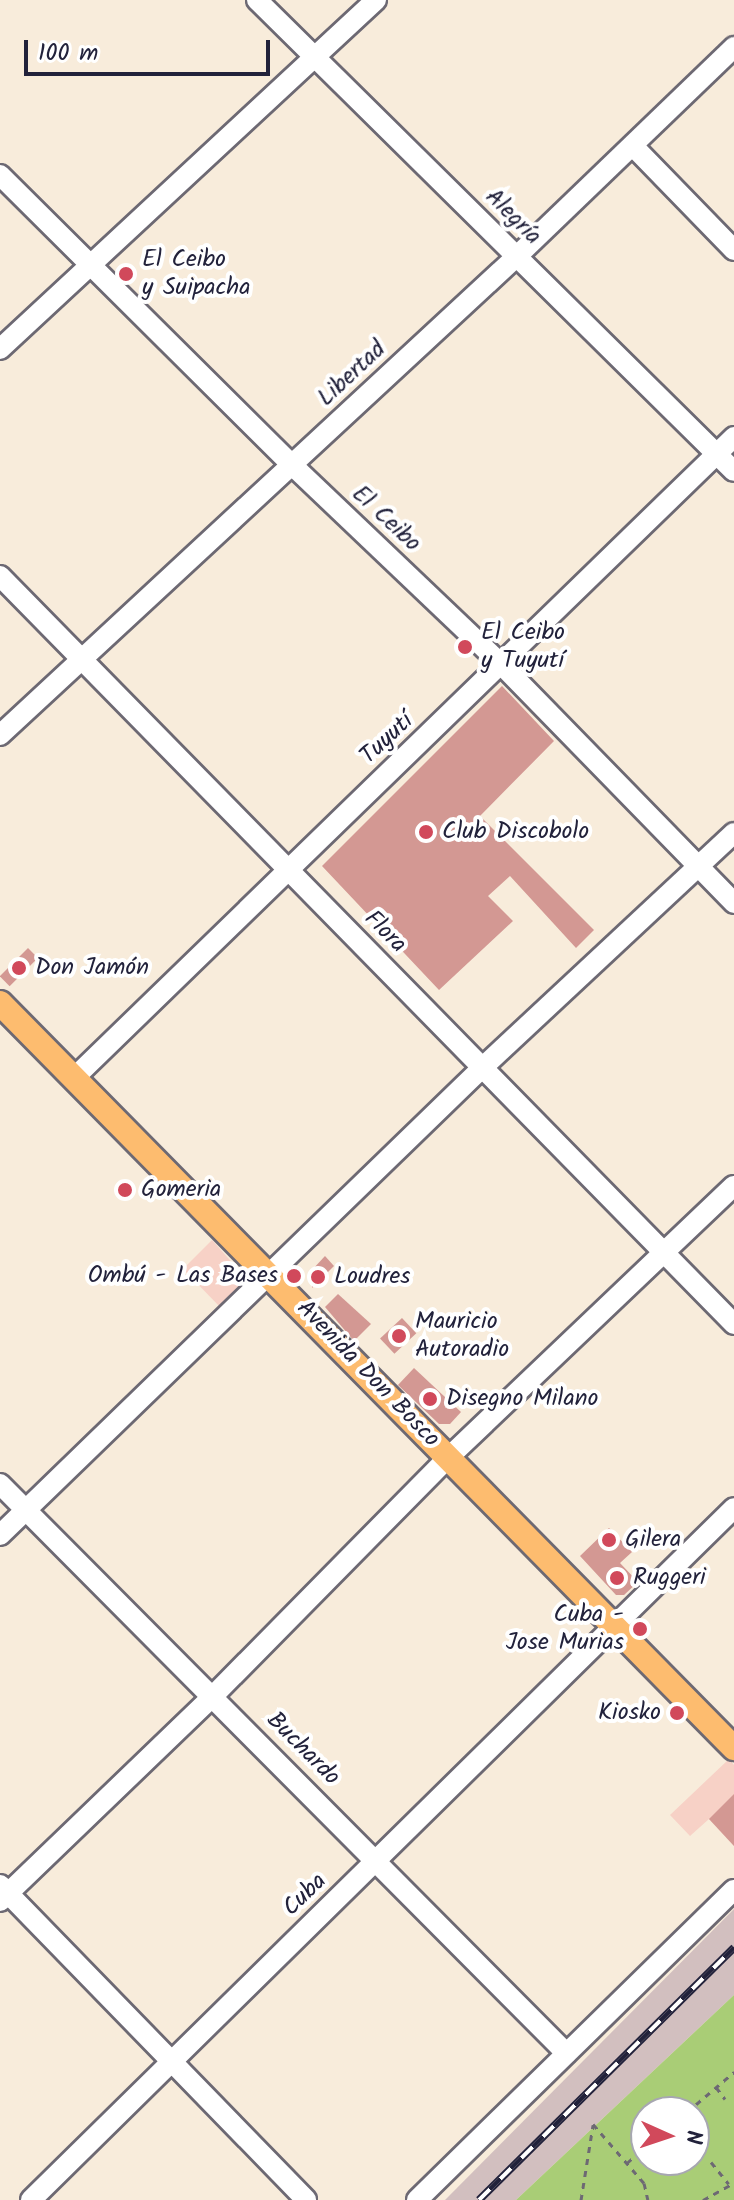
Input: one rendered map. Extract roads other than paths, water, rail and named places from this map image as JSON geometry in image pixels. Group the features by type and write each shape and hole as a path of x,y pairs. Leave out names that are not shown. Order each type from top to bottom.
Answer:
{"main road":[{"name":"Avenida Don Bosco","path":"0,1003 271,1274 734,1748"}],"street":[{"name":"Alegría","path":"257,0 734,471"},
{"path":"0,349 376,0"},
{"name":"Libertad","path":"0,735 516,257 734,47"},
{"path":"633,146 734,250"},
{"name":"El Ceibo","path":"0,175 292,465 503,666 734,903"},
{"name":"Tuyutí","path":"74,1078 286,869 503,666 734,437"},
{"name":"Flora","path":"0,576 734,1324"},
{"path":"0,1535 483,1067 734,833"},
{"path":"306,2200 3,1893 213,1696 449,1457 734,1186"},
{"name":"Buchardo","path":"0,1484 566,2053"},
{"name":"Cuba","path":"31,2200 734,1508"},
{"path":"417,2200 734,1890"}],"railway":[{"path":"479,2200 734,1948"}],"place":[{"name":"El Ceibo y Suipacha","path":"126,274"},
{"name":"El Ceibo y Tuyutí","path":"465,647"},
{"name":"Club Discobolo","path":"426,832"},
{"name":"Don Jamón","path":"19,968"},
{"name":"Gomeria","path":"125,1190"},
{"name":"Ombú - Las Bases","path":"294,1276"},
{"name":"Loudres","path":"318,1277"},
{"name":"Mauricio Autoradio","path":"399,1336"},
{"name":"Disegno Milano","path":"430,1399"},
{"name":"Gilera","path":"609,1540"},
{"name":"Ruggeri","path":"617,1578"},
{"name":"Cuba - Jose Murias","path":"640,1629"},
{"name":"Kiosko","path":"677,1713"}]}
